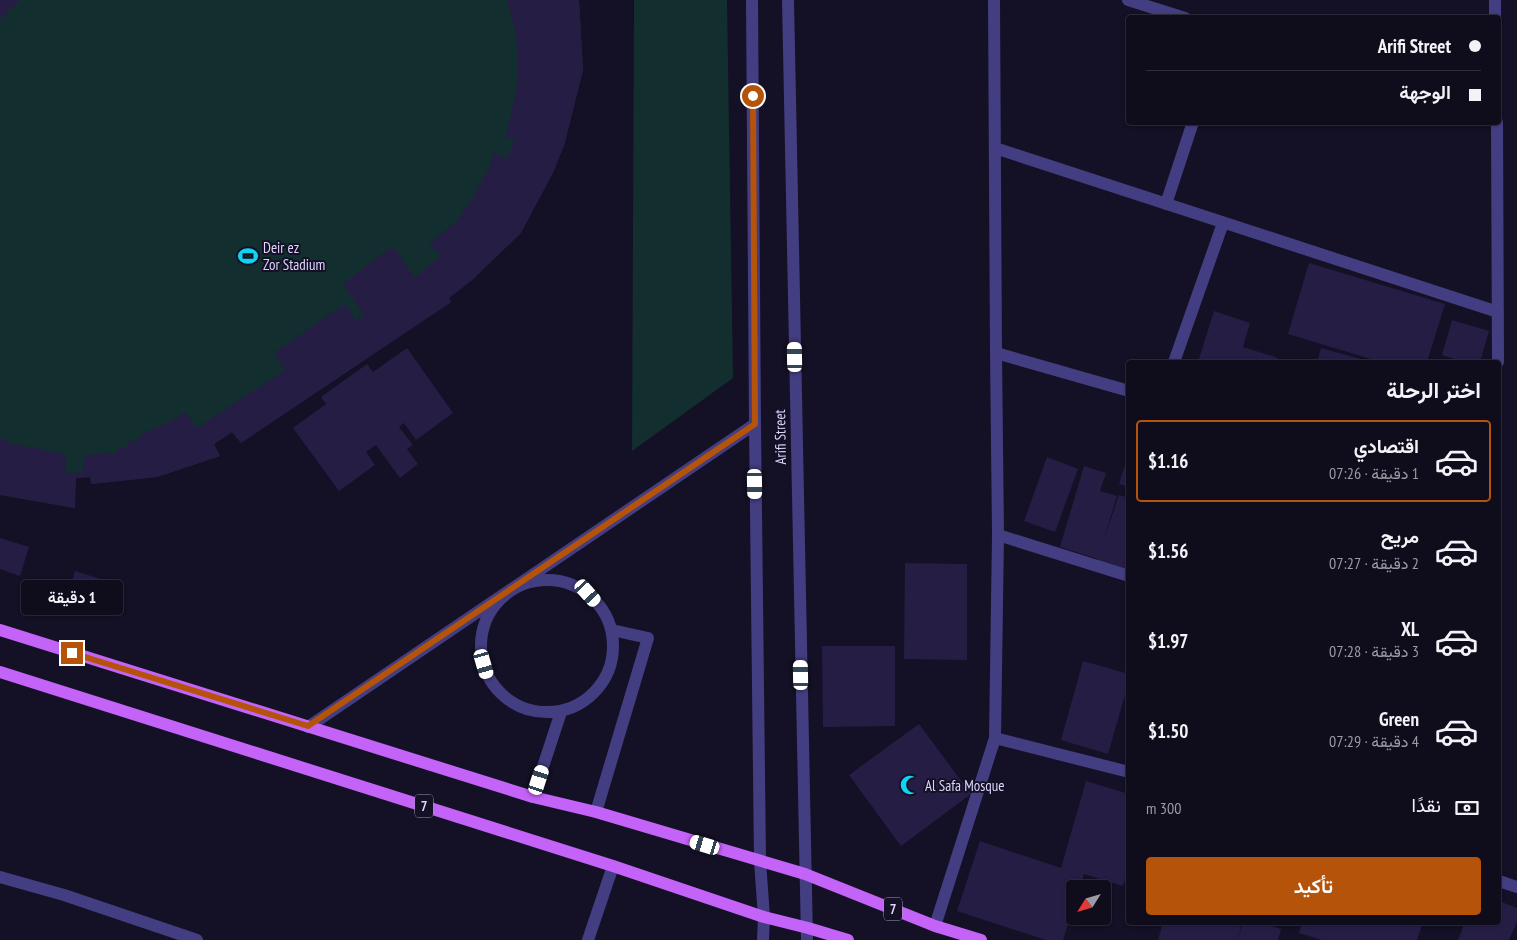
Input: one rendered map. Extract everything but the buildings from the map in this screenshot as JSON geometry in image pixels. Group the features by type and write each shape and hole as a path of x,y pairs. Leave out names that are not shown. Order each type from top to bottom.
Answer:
{"main road":[{"name":"7","path":"0,630 533,797 596,812 805,874 935,926 981,940"},
{"name":"7","path":"0,672 613,866 808,934 848,940"}],"street":[{"name":"Arifi Street","path":"752,0 760,862 764,918 763,940"},
{"name":"Arifi Street","path":"788,0 805,874 808,934"},
{"path":"935,926 995,738 998,535 994,0"},
{"path":"1128,0 1176,15"},
{"path":"1495,0 1495,15"},
{"path":"1166,204 1192,125"},
{"path":"1497,125 1498,360"},
{"path":"995,148 1498,312"},
{"path":"1175,360 1223,223"},
{"path":"996,353 1126,389"},
{"path":"308,726 755,424"},
{"path":"998,535 1126,575"},
{"path":"546,579 568,583 588,593 603,610 612,630 614,652 608,672 597,690 581,704 561,712 539,712 518,706 499,693 487,675 481,654 482,632 490,611 504,594 524,584 546,579"},
{"path":"596,812 648,638 612,630"},
{"path":"533,797 561,712"},
{"path":"995,738 1126,771"},
{"path":"588,940 613,866"},
{"path":"0,877 64,894 197,940"},
{"path":"1501,882 1517,887"}],"green space":[{"name":"Deir ez Zor Stadium","path":"0,0 579,0 583,70 564,146 521,233 472,280 449,298 451,302 241,443 232,432 214,444 220,456 157,477 91,484 90,477 76,478 75,508 0,495"},
{"path":"634,0 727,0 733,378 632,451"}],"place":[{"name":"Deir ez Zor Stadium","path":"248,256"},
{"name":"Al Safa Mosque","path":"910,785"}],"route":[{"path":"72,653 308,726 755,424 753,96"}]}
